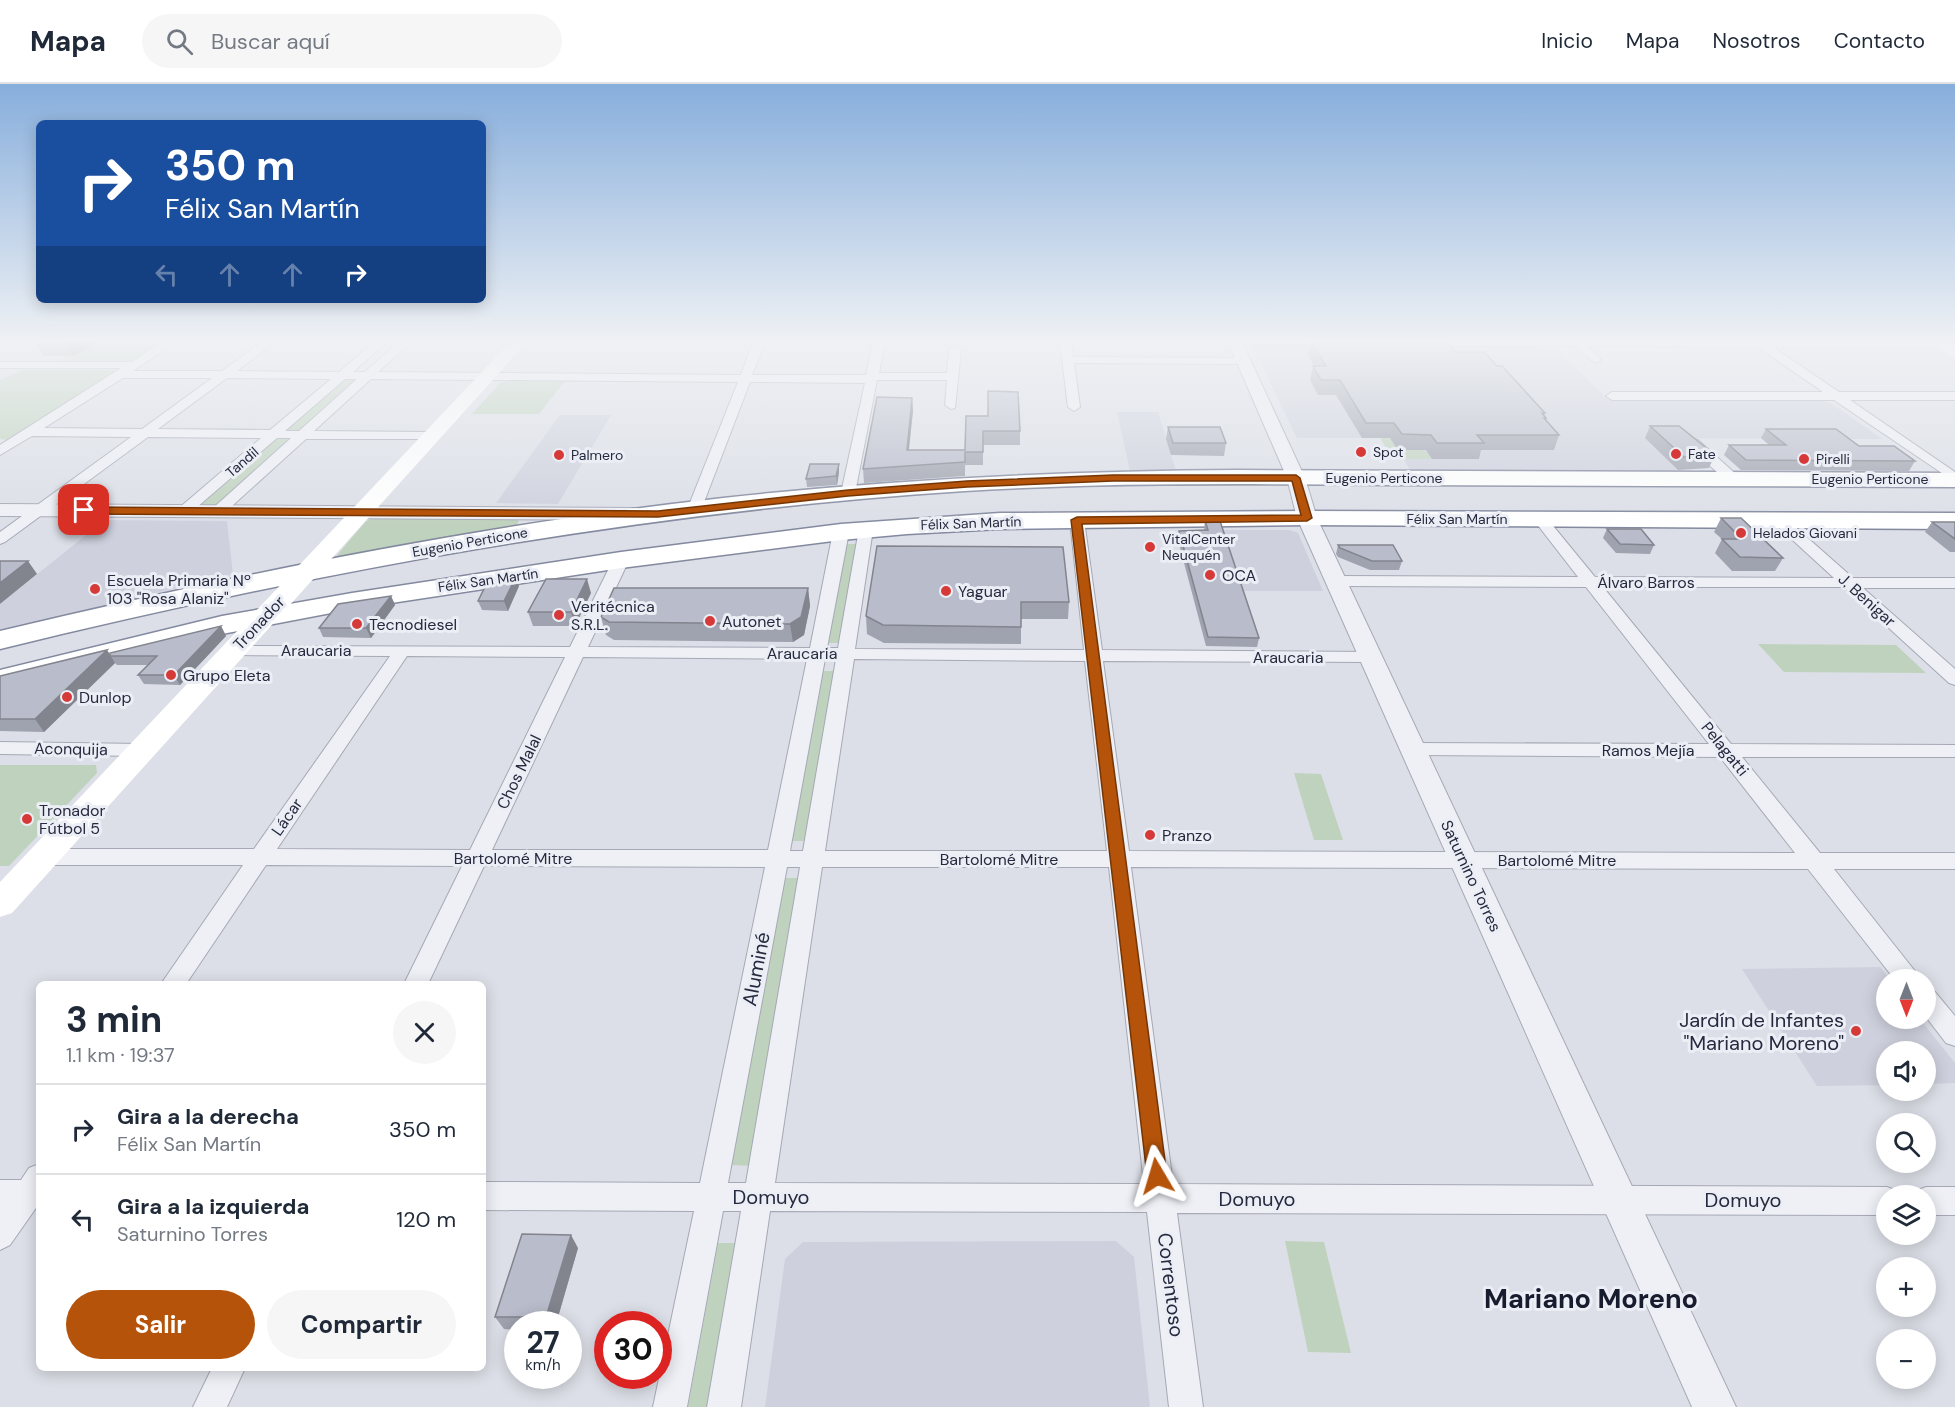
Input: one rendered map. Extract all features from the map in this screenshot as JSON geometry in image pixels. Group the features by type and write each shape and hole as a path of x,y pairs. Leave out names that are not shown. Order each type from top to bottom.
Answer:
{"highway":[{"name":"Eugenio Perticone","path":"0,640 138,606 515,524 658,514 848,493 1064,479 1955,479"},
{"name":"Félix San Martín","path":"0,679 264,616 621,560 853,530 971,522 1307,518 1955,521"}],"main road":[{"name":"Tronador","path":"0,904 463,404"}],"street":[{"path":"0,451 74,404"},
{"path":"0,539 185,404"},
{"name":"Tandil","path":"184,512 309,404"},
{"name":"Tandil","path":"217,512 336,404"},
{"path":"694,510 734,404"},
{"path":"848,493 866,404"},
{"name":"Saturnino Torres","path":"1263,404 1296,478 1307,518 1714,1407"},
{"path":"1848,404 1955,479"},
{"path":"29,432 433,436"},
{"path":"1690,441 1733,479"},
{"path":"0,510 362,513 515,524"},
{"name":"Pelagatti","path":"1540,519 1901,969"},
{"name":"Correntoso","path":"1077,520 1186,1407"},
{"name":"J. Benigar","path":"1779,520 1955,679"},
{"path":"724,1407 846,654 853,530"},
{"name":"Aluminé","path":"670,1407 818,654 853,530"},
{"name":"Chos Malal","path":"417,981 621,560"},
{"name":"Álvaro Barros","path":"1336,581 1955,583"},
{"name":"Araucaria","path":"234,650 1371,657"},
{"name":"Lácar","path":"174,981 402,651"},
{"name":"Aconquija","path":"0,748 142,750"},
{"name":"Ramos Mejía","path":"1413,749 1955,751"},
{"name":"Bartolomé Mitre","path":"43,857 1955,861"},
{"path":"1936,1011 1955,1035"},
{"path":"0,1235 26,1190"},
{"name":"Domuyo","path":"486,1196 1876,1201"},
{"path":"1936,1201 1955,1201"},
{"path":"210,1407 228,1371"}],"shaded area":[{"path":"1280,404 1832,404 1882,439 1646,438 1680,472 1411,471 1390,438 1297,438"},
{"path":"1117,412 1158,412 1176,471 1130,471"},
{"name":"Palmero","path":"560,415 611,415 558,504 496,503"},
{"name":"Escuela Primaria Nº 103 \"Rosa Alaniz\"","path":"105,520 227,521 233,574 0,632 0,604"},
{"path":"1219,530 1289,530 1298,533 1323,591 1239,591"},
{"name":"Jardín de Infantes \"Mariano Moreno\"","path":"1880,967 1882,969 1876,969 1876,1029 1928,1029 1955,1063 1955,1083 1936,1084 1936,1041 1876,1041 1876,1085 1817,1086 1742,969"},
{"path":"1116,1241 1134,1257 1150,1407 765,1407 785,1259 803,1242"}],"green space":[{"path":"0,404 67,404 10,440 0,439"},
{"path":"314,404 331,404 300,431 282,431"},
{"path":"481,404 547,404 539,414 472,414"},
{"path":"274,438 292,438 217,506 196,506"},
{"path":"1380,438 1409,443 1422,449 1432,459 1393,459"},
{"path":"374,518 515,519 519,521 515,528 334,559 366,521"},
{"path":"845,544 858,544 840,643 826,643"},
{"path":"1758,644 1896,645 1926,673 1784,672"},
{"path":"823,671 836,671 808,841 792,841"},
{"name":"Tronador Fútbol 5","path":"0,765 96,765 97,773 9,866 0,866"},
{"path":"1294,773 1321,774 1343,840 1314,840"},
{"path":"785,878 801,878 753,1166 732,1165"},
{"path":"1285,1241 1324,1242 1351,1353 1308,1352"},
{"path":"718,1243 738,1243 709,1407 688,1407"}],"building":[{"path":"876,404 911,404 907,450 965,450 966,416 988,416 988,404 1019,404 1020,431 983,431 983,452 965,452 965,462 863,469"},
{"path":"1354,404 1537,404 1545,413 1542,413 1546,418 1544,418 1559,435 1477,435 1484,443 1437,443 1431,435 1402,434 1394,423 1366,423"},
{"path":"1650,426 1679,426 1715,455 1684,457"},
{"path":"1168,427 1220,427 1226,443 1173,443"},
{"path":"1766,429 1836,429 1859,446 1894,446 1915,461 1746,460 1729,445 1786,445"},
{"path":"810,464 839,464 836,476 806,479"},
{"path":"1721,518 1741,518 1783,558 1740,557 1722,539 1742,539"},
{"name":"OCA","path":"1205,521 1220,521 1259,638 1208,637 1179,531 1208,530"},
{"path":"1932,522 1955,522 1955,539"},
{"path":"1607,529 1641,529 1654,545 1620,544"},
{"path":"1338,545 1393,545 1402,561 1372,561 1340,548"},
{"name":"Yaguar","path":"877,546 1063,547 1069,602 1021,602 1021,627 883,625 866,616"},
{"path":"0,561 28,561 0,583"},
{"path":"516,577 504,601 478,601 488,581"},
{"path":"546,579 587,579 571,612 528,612"},
{"path":"614,588 808,588 801,617 790,624 609,622 601,617"},
{"path":"391,596 366,628 319,628 338,604"},
{"path":"221,626 174,675 138,675 157,656 110,656 110,653"},
{"path":"107,650 35,719 0,719 0,676"},
{"path":"522,1234 571,1235 548,1311 504,1311 504,1317 495,1317"}],"place":[{"name":"Spot","path":"1361,452"},
{"name":"Fate","path":"1676,454"},
{"name":"Palmero","path":"559,455"},
{"name":"Pirelli","path":"1804,459"},
{"name":"Helados Giovani","path":"1741,533"},
{"name":"VitalCenter Neuquén","path":"1150,547"},
{"name":"OCA","path":"1210,575"},
{"name":"Escuela Primaria Nº 103 \"Rosa Alaniz\"","path":"95,589"},
{"name":"Yaguar","path":"946,591"},
{"name":"Veritécnica S.R.L.","path":"559,615"},
{"name":"Autonet","path":"710,621"},
{"name":"Tecnodiesel","path":"357,624"},
{"name":"Grupo Eleta","path":"171,675"},
{"name":"Dunlop","path":"67,697"},
{"name":"Tronador Fútbol 5","path":"27,819"},
{"name":"Pranzo","path":"1150,835"},
{"name":"Jardín de Infantes \"Mariano Moreno\"","path":"1856,1031"}],"district":[{"name":"Mariano Moreno","path":"1591,1298"}],"route":[{"path":"84,510 658,514 848,493 1018,481 1201,477 1296,478 1307,518 1077,520 1157,1176"}]}
